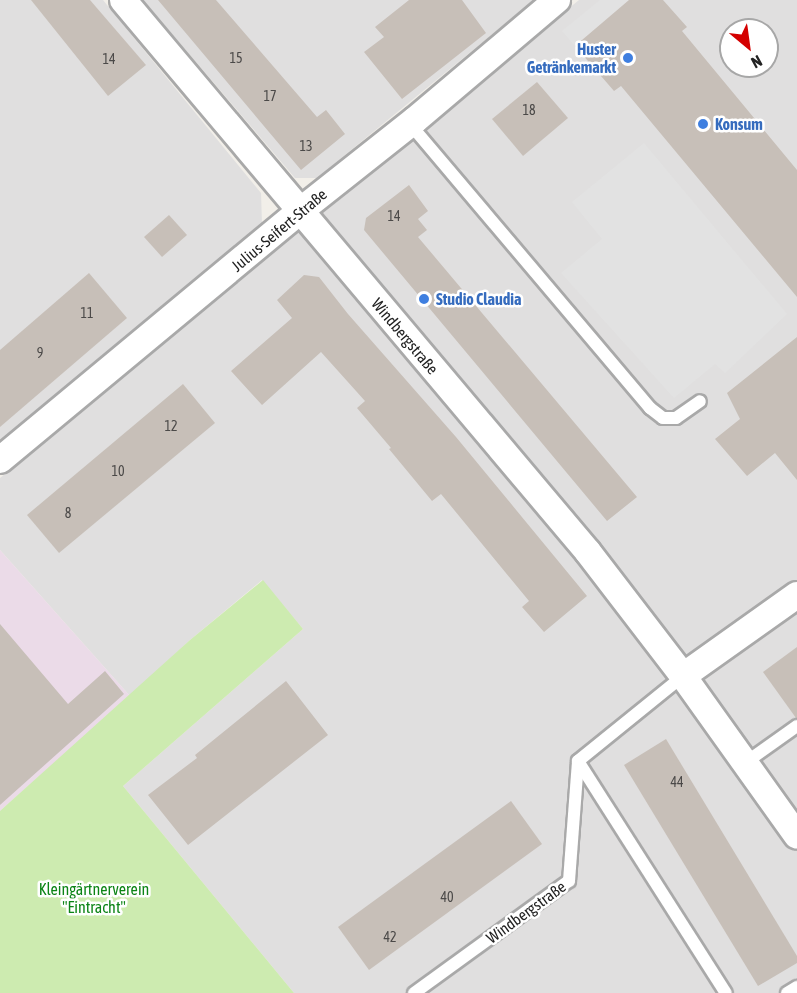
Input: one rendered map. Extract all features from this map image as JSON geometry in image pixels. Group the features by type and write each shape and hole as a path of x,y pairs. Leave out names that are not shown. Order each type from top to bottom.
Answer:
{"street":[{"name":"Windbergstraße","path":"123,0 588,552 683,676 797,836"},
{"name":"Julius-Seifert-Straße","path":"0,460 300,211 410,124 556,0"},
{"path":"683,676 797,595"}],"lane":[{"path":"410,124 650,408 663,418 676,418 700,401"},
{"path":"683,676 578,761 726,993"},
{"path":"745,763 797,726"},
{"name":"Windbergstraße","path":"414,993 569,880 578,761"},
{"path":"787,993 797,987"}],"shaded area":[{"path":"0,0 103,0 261,193 262,224 0,441"},
{"path":"143,0 534,0 317,178 295,178"},
{"path":"579,0 797,0 797,993 294,993 123,786 303,629 262,580 190,640 130,696 0,550 0,478"},
{"path":"600,0 629,0 575,46 562,31"},
{"path":"644,143 787,314 725,373 715,364 674,398 561,273 602,239 572,202"},
{"path":"0,550 130,696 0,811"}],"green space":[{"name":"Kleingärtnerverein \"Eintracht\"","path":"263,580 303,629 123,786 294,993 0,993 0,811 190,640"}],"building":[{"path":"31,0 90,0 146,65 108,96"},
{"path":"158,0 216,0 317,117 326,110 345,134 301,170"},
{"path":"409,0 462,0 486,33 402,99 364,52 384,37 375,27"},
{"path":"629,0 663,0 687,27 682,31 797,170 797,297 621,86 614,91 575,46"},
{"path":"537,82 568,118 523,156 492,119"},
{"path":"409,185 428,211 418,219 427,230 418,237 637,497 607,521 364,230 366,218"},
{"path":"169,215 187,235 162,257 144,237"},
{"path":"89,273 127,318 0,427 0,350"},
{"path":"304,275 319,277 348,314 456,437 587,596 544,632 522,607 529,601 441,494 432,501 357,408 365,401 321,352 262,405 231,371 292,318 277,300"},
{"path":"797,337 797,480 775,453 747,476 715,439 740,419 727,393"},
{"path":"183,384 215,423 59,553 27,515"},
{"path":"0,624 68,704 105,671 124,694 0,805"},
{"path":"797,647 797,718 796,718 763,672"},
{"path":"286,681 328,735 188,845 148,795 197,758 195,755"},
{"path":"666,739 797,956 797,963 758,986 624,765"},
{"path":"511,801 542,844 369,970 338,927"}],"place":[{"name":"Huster Getränkemarkt","path":"628,58"},
{"name":"Konsum","path":"703,124"},
{"name":"Studio Claudia","path":"424,299"}]}
